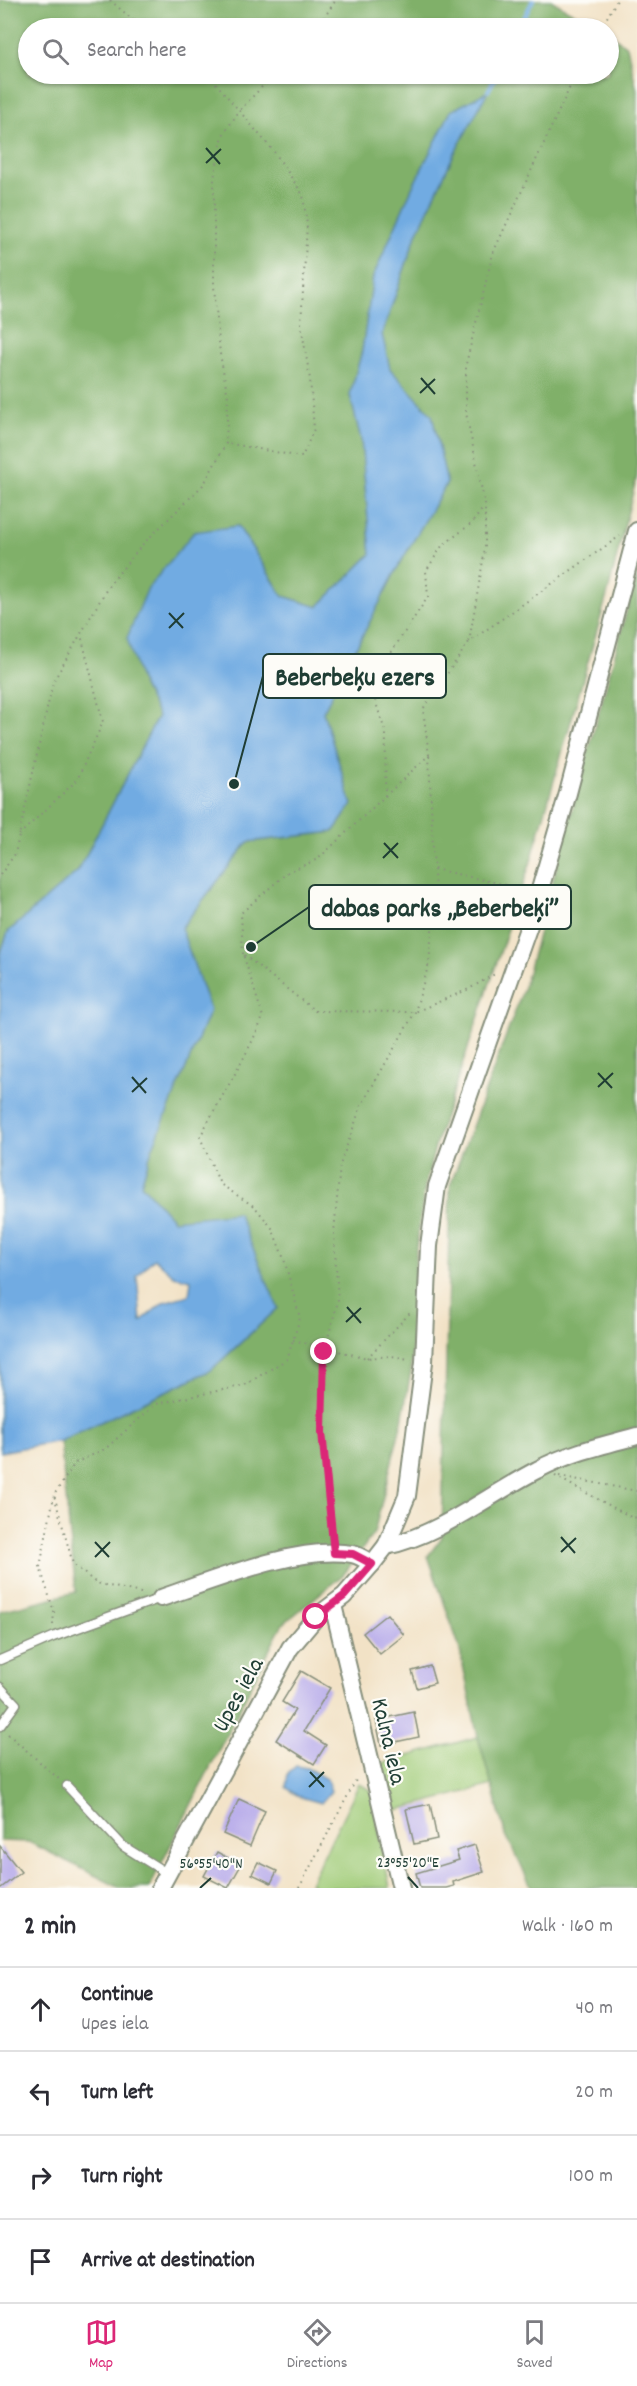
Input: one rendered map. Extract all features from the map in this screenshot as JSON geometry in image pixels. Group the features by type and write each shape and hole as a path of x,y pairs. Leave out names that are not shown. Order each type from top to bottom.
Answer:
{"street":[{"name":"Upes iela","path":"164,1881 291,1648 316,1617 333,1605 386,1546 407,1496 424,1362 427,1296 437,1186 539,893 568,793 632,531"},
{"path":"386,1546 403,1543 439,1525 540,1468 591,1448 637,1436"},
{"path":"161,1598 240,1571 300,1557 334,1553 353,1554 372,1564"},
{"name":"Kalna iela","path":"333,1605 401,1888"}],"lane":[{"path":"1,1661 53,1637 161,1598"},
{"path":"0,1687 16,1704 3,1729"},
{"path":"66,1786 123,1846 164,1881"}],"path":[{"path":"110,0 130,18"},
{"path":"324,18 336,0"},
{"path":"606,18 617,0"},
{"path":"216,84 275,153 303,195 307,225 301,324 310,379 314,429 302,457 226,443"},
{"path":"0,876 15,854 53,682 109,585 143,544 204,484 226,443 228,397 220,354 214,286 214,178 223,135 239,111 265,84"},
{"path":"469,642 485,549 485,505 466,413 465,364 493,253 571,84"},
{"path":"385,796 386,734 374,697 378,672 428,597 426,571 442,546 472,524 485,505"},
{"path":"334,1553 322,1432 325,1348 338,1301 334,1233 339,1166 361,1106 415,1012 429,963 435,896 429,755 423,709 469,642 632,531"},
{"path":"19,835 77,780 103,722 81,634"},
{"path":"53,1637 54,1612 40,1568 54,1495 75,1463 105,1449 156,1404 245,1385 287,1359 300,1318 284,1259 272,1228 255,1207 220,1184 200,1137 222,1094 248,1052 263,1017 243,954 241,913 288,872 318,859 429,755"},
{"path":"434,869 539,893"},
{"path":"243,954 315,1011 415,1012 469,989 514,962"},
{"path":"367,1358 427,1296"},
{"path":"293,1340 367,1358 392,1356 424,1362"},
{"path":"540,1468 567,1479 637,1491"},
{"path":"540,1468 633,1518 637,1517"},
{"path":"54,1495 73,1564 96,1583 161,1598"},
{"path":"3,1729 66,1786"},
{"name":"Kalna iela","path":"299,1888 357,1778"}],"green space":[{"path":"0,0 551,0 582,18 18,18 18,84 619,84 619,41 627,46 637,90 637,476 608,592 531,861 436,1143 425,1186 416,1249 411,1371 402,1421 374,1533 344,1574 282,1625 149,1888 120,1888 29,1842 0,1841 0,1611 76,1592 60,1441 211,1370 278,1308 173,1220 141,1184 152,1149 210,1010 181,928 248,842 333,832 352,805 323,712 399,565 447,483 432,415 390,369 382,335 415,238 453,156 487,92 451,111 413,186 373,277 362,351 350,395 361,439 371,554 318,607 283,596 238,526 140,680 158,716 78,871 8,932 0,955"},
{"path":"637,573 637,1888 532,1888 505,1833 478,1737 459,1646 428,1556 442,1537 450,1186 523,990"},
{"path":"478,1737 492,1785 389,1812 378,1764"},
{"path":"359,1784 371,1790 390,1888 317,1888 310,1883"}],"water":[{"path":"488,91 453,156 415,238 382,334 390,369 432,415 447,483 399,565 323,712 352,805 333,832 248,842 181,928 210,1010 152,1149 141,1184 173,1220 238,1213 278,1308 211,1370 60,1441 0,1452 0,955 8,932 78,871 158,716 140,680 127,638 148,588 194,532 238,526 283,596 318,607 371,554 361,439 350,395 362,351 373,277 413,186 451,111","holes":["154,1258 174,1276 191,1280 189,1295 164,1302 141,1321 137,1276"]},
{"path":"296,1766 307,1768 327,1779 331,1791 321,1803 297,1796 286,1787 288,1773"}],"building":[{"path":"387,1614 404,1635 380,1654 363,1633"},
{"path":"430,1666 435,1683 417,1688 412,1671"},
{"path":"301,1671 330,1688 304,1731 326,1745 314,1764 276,1740 295,1710 282,1702"},
{"path":"414,1712 419,1737 381,1745 376,1720"},
{"path":"239,1799 265,1811 250,1846 223,1834"},
{"path":"430,1804 437,1839 414,1844 406,1809"},
{"path":"475,1845 484,1872 453,1882 454,1886 446,1888 420,1888 416,1873 459,1860 456,1851"},
{"path":"0,1846 21,1872 1,1888 0,1888"},
{"path":"217,1852 241,1865 228,1888 204,1876"},
{"path":"258,1862 277,1871 271,1883 252,1874"}],"waterway":[{"path":"524,18 533,0"},
{"path":"488,91 492,84"}],"place":[{"name":"Beberbeķu ezers","path":"234,784"},
{"name":"dabas parks „Beberbeķi”","path":"251,947"}],"route":[{"path":"316,1617 344,1596 372,1564 353,1554 334,1553 322,1432 324,1352"}]}
